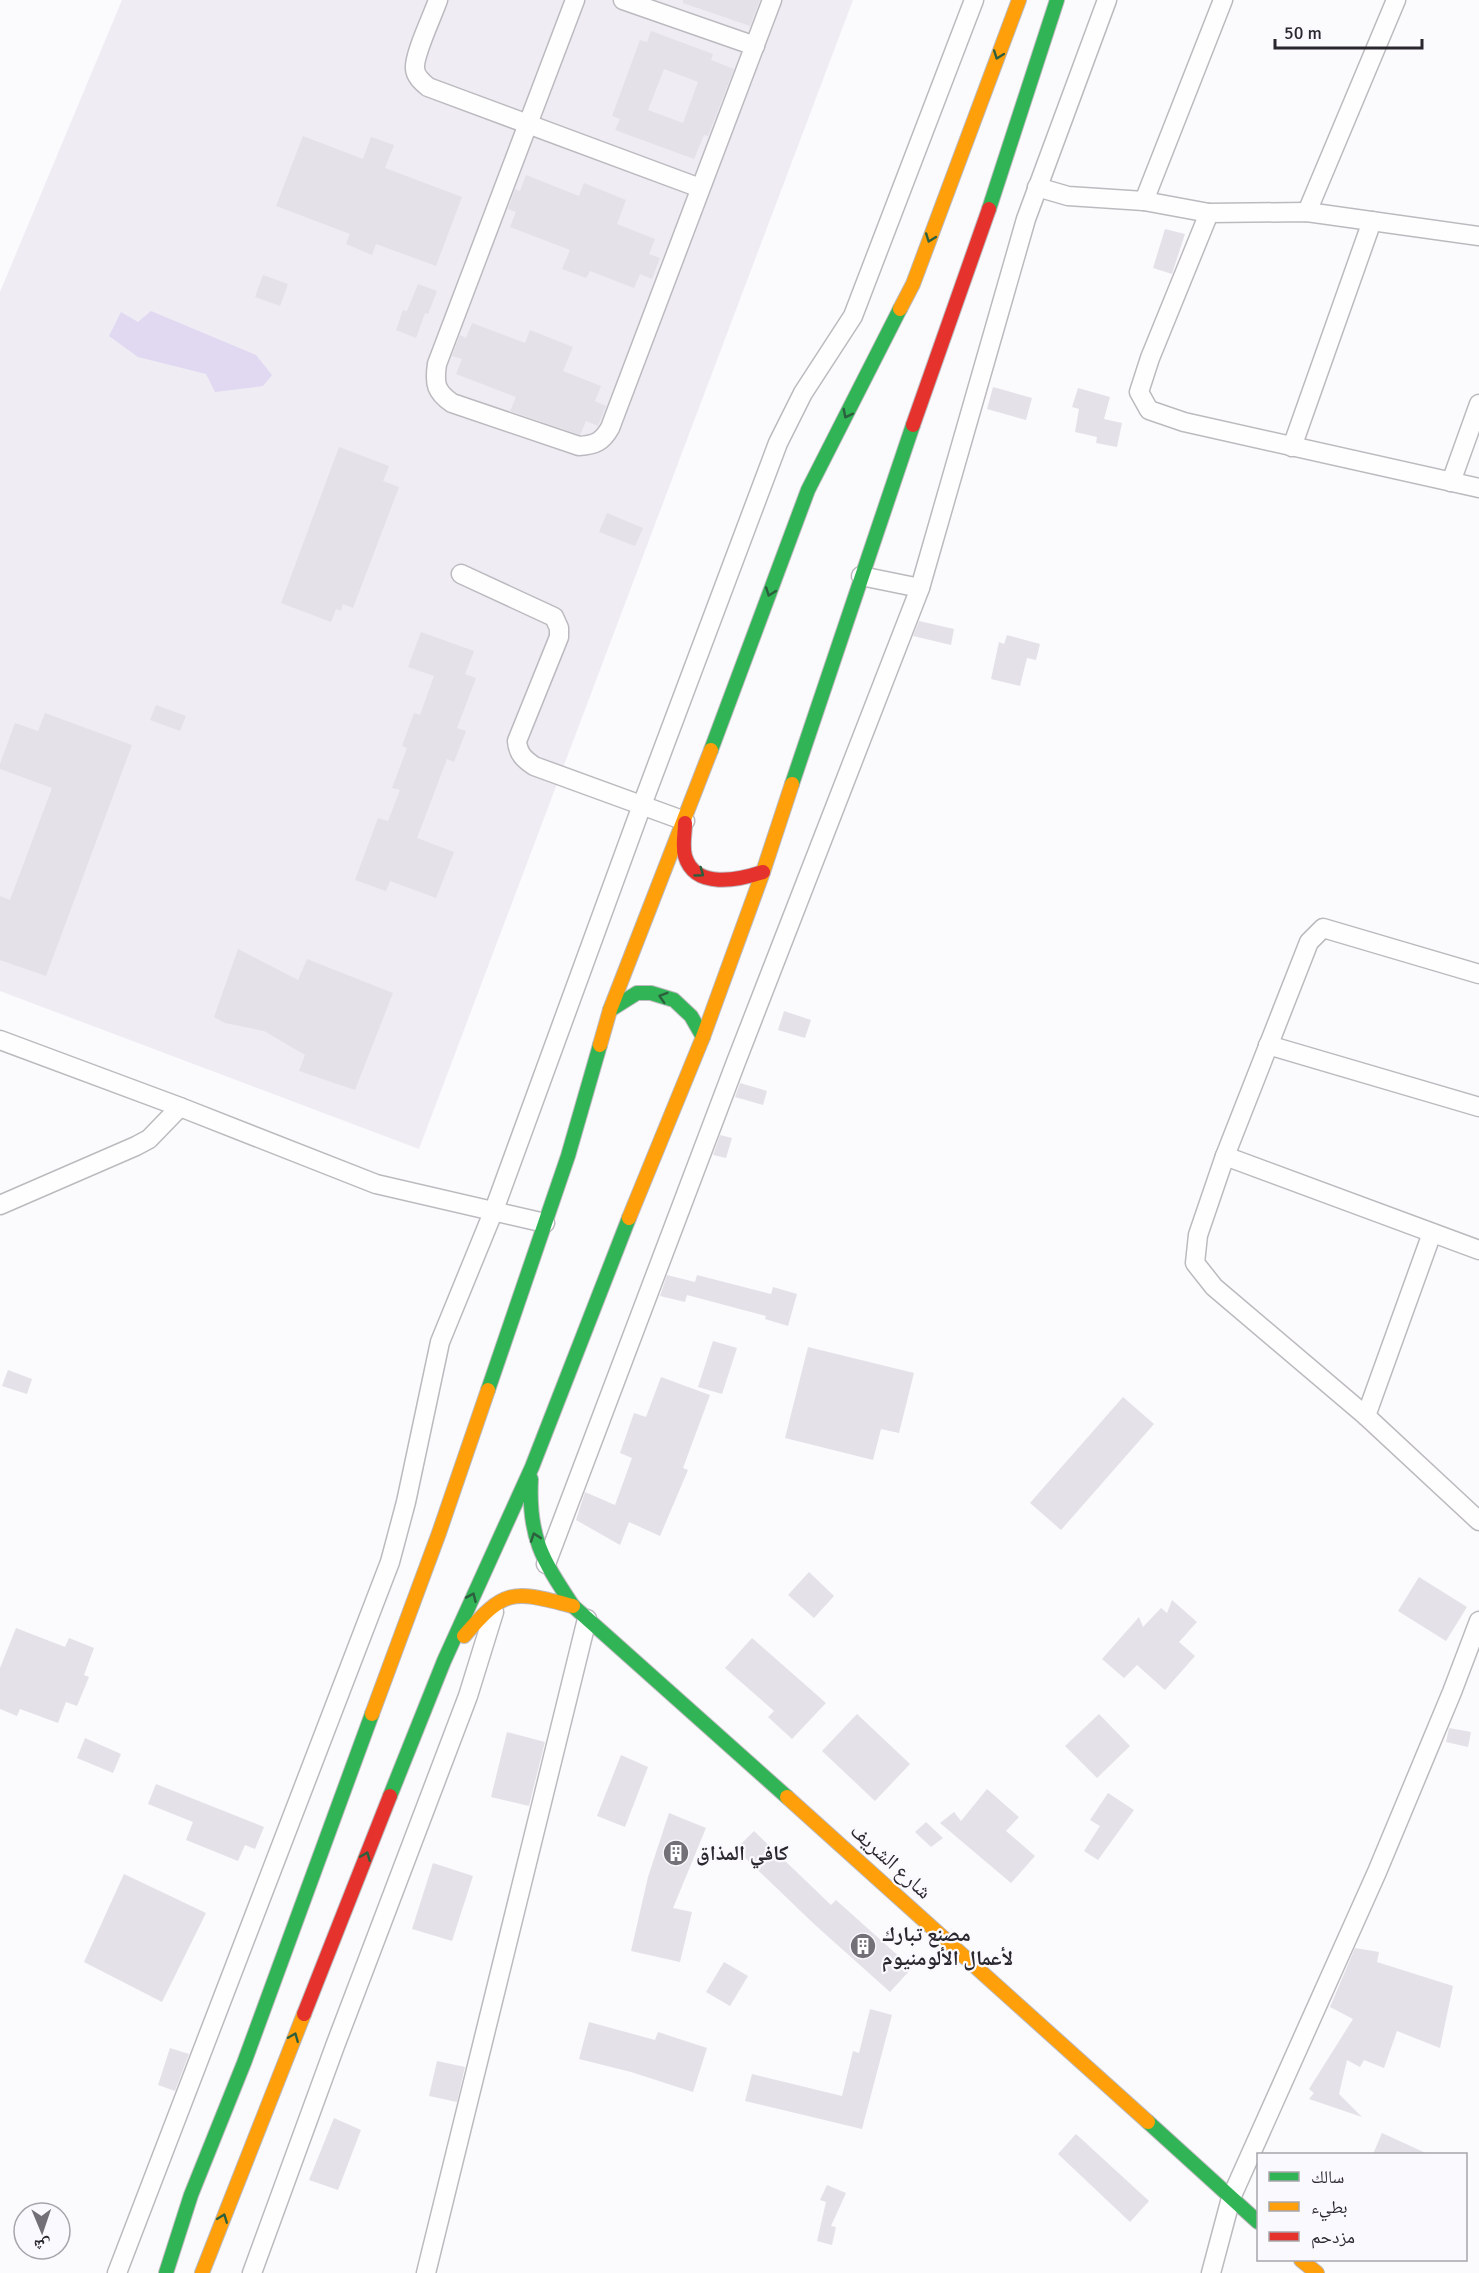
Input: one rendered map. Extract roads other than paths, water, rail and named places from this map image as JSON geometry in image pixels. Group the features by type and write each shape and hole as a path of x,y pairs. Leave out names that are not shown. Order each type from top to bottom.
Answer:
{"main road":[{"path":"166,2273 191,2195 248,2052 389,1672 568,1156 610,1010 685,821 808,490 913,284 1019,0"},
{"path":"202,2273 444,1661 532,1467 606,1275 703,1037 764,872 861,576 987,214 1057,0"},
{"path":"685,821 684,856 694,869 708,879 722,882 764,872"},
{"path":"610,1010 636,993 651,993 674,1000 691,1016 703,1037"},
{"path":"532,1467 529,1503 533,1537 546,1564 573,1606"},
{"path":"444,1661 484,1612 497,1601 512,1594 532,1596 573,1606"},
{"name":"شارع الشريف","path":"573,1606 965,1956 1257,2221"},
{"path":"1303,2261 1317,2273"}],"street":[{"path":"438,0 414,68 419,80 428,87 700,189"},
{"path":"575,0 436,364 434,382 437,391 452,404 579,446 593,445 603,440 614,417 772,0"},
{"path":"623,0 755,46"},
{"path":"117,2273 390,1562 406,1502 440,1342 494,1210 778,442 802,393 853,316 974,0"},
{"path":"546,1564 920,588 1026,219 1107,0"},
{"path":"1144,201 1223,0"},
{"path":"1307,212 1396,0"},
{"path":"1037,187 1068,196 1144,201 1209,213 1307,212 1479,236"},
{"path":"1209,213 1150,358 1139,392 1149,410 1184,422 1479,488"},
{"path":"1292,447 1372,221"},
{"path":"1451,482 1479,404"},
{"path":"460,574 554,617 559,628 559,637 517,741 518,751 523,759 534,766 685,821"},
{"path":"861,576 920,588"},
{"path":"1479,974 1323,928 1309,942 1225,1156 1198,1235 1195,1263 1214,1287 1366,1416 1479,1521"},
{"path":"0,1040 180,1107 376,1184 545,1223"},
{"path":"1268,1045 1479,1107"},
{"path":"0,1205 149,1139 180,1107"},
{"path":"1225,1156 1479,1250"},
{"path":"1366,1416 1432,1233"},
{"path":"252,2273 335,2046 468,1696 497,1601"},
{"path":"426,2273 587,1619"},
{"path":"1211,2273 1231,2198 1377,1872 1479,1621"}],"place":[{"name":"كافي المذاق","path":"676,1853"},
{"name":"مصنع تبارك لأعمال الألومنيوم","path":"863,1946"}]}
